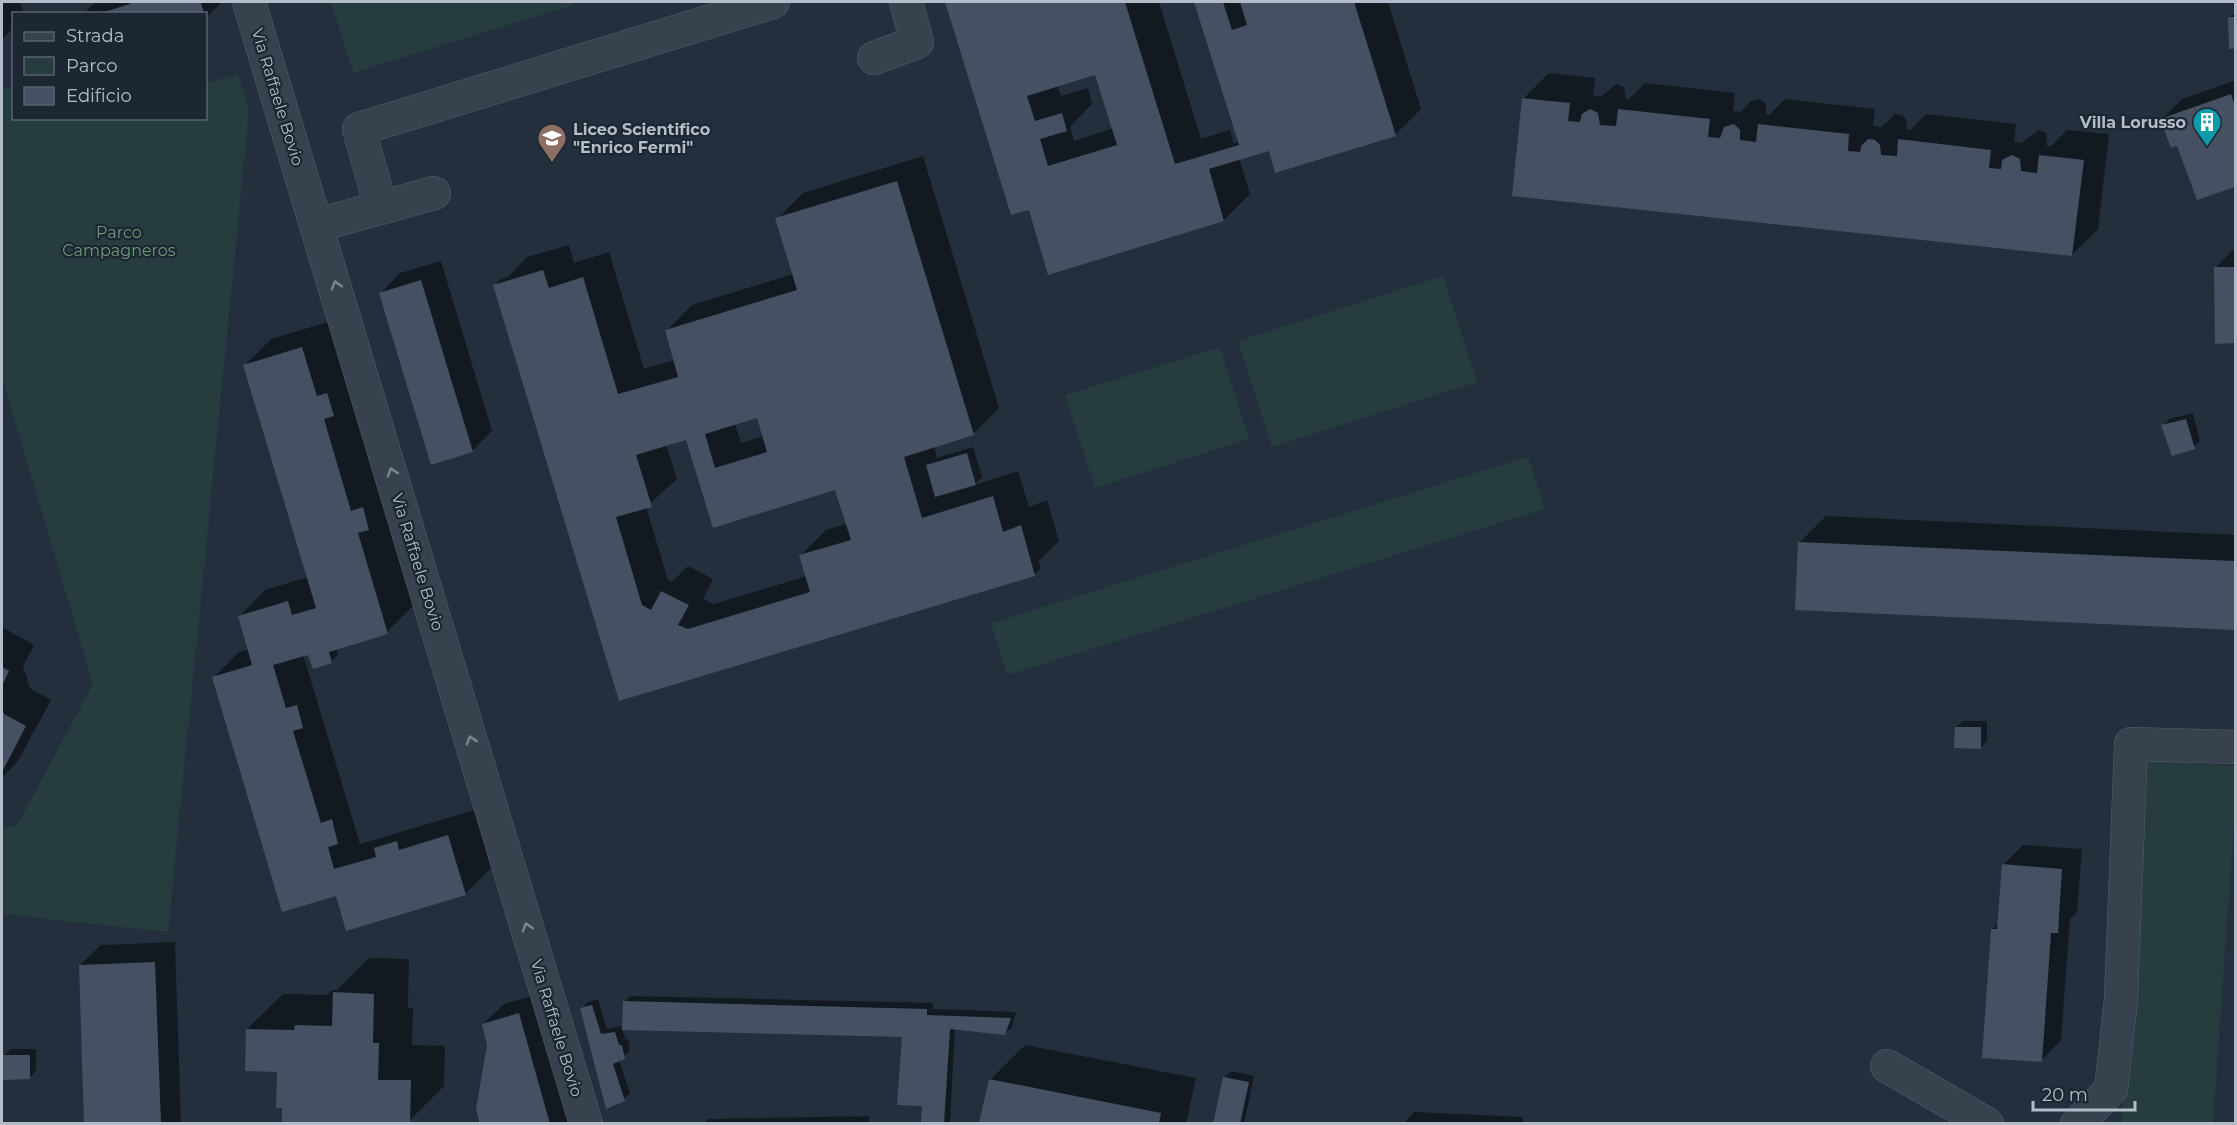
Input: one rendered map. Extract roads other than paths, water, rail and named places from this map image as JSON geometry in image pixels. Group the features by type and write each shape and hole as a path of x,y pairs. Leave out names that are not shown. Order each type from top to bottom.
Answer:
{"street":[{"name":"Via Raffaele Bovio","path":"249,2 318,225 586,1124"},
{"path":"381,207 359,129 773,2"},
{"path":"874,58 917,42 906,2"},
{"path":"318,225 434,193"},
{"path":"2077,1124 2111,1089 2121,999 2131,744 2235,747"},
{"path":"1887,1066 1987,1124"}],"place":[{"name":"Villa Lorusso","path":"2207,148"},
{"name":"Liceo Scientifico \"Enrico Fermi\"","path":"552,164"}],"park label":[{"name":"Parco Campagneros","path":"119,241"}]}
